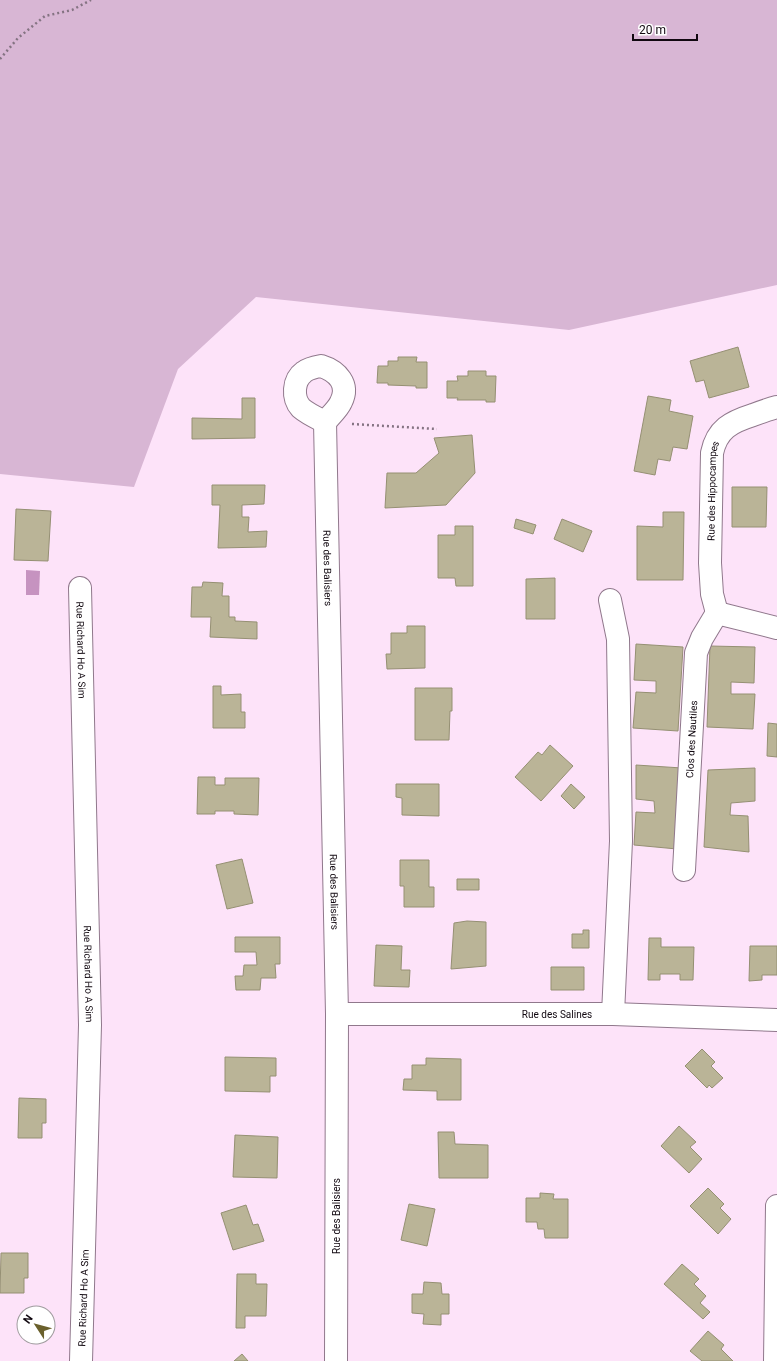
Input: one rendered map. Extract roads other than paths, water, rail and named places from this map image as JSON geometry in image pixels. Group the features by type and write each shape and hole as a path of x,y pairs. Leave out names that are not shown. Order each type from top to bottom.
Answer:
{"street":[{"name":"Rue des Hippocampes","path":"717,613 712,594 710,563 712,453 714,446 720,434 736,421 777,407"},
{"name":"Rue des Balisiers","path":"325,422 337,1014 336,1361"},
{"name":"Rue Richard Ho A Sim","path":"80,588 90,1025 81,1361"},
{"path":"610,600 618,639 621,841 613,1014"},
{"path":"717,613 777,628"},
{"name":"Clos des Nautiles","path":"684,870 696,653 704,633 717,613"},
{"name":"Rue des Salines","path":"337,1014 613,1014 777,1020"},
{"path":"775,1361 777,1206"}]}
